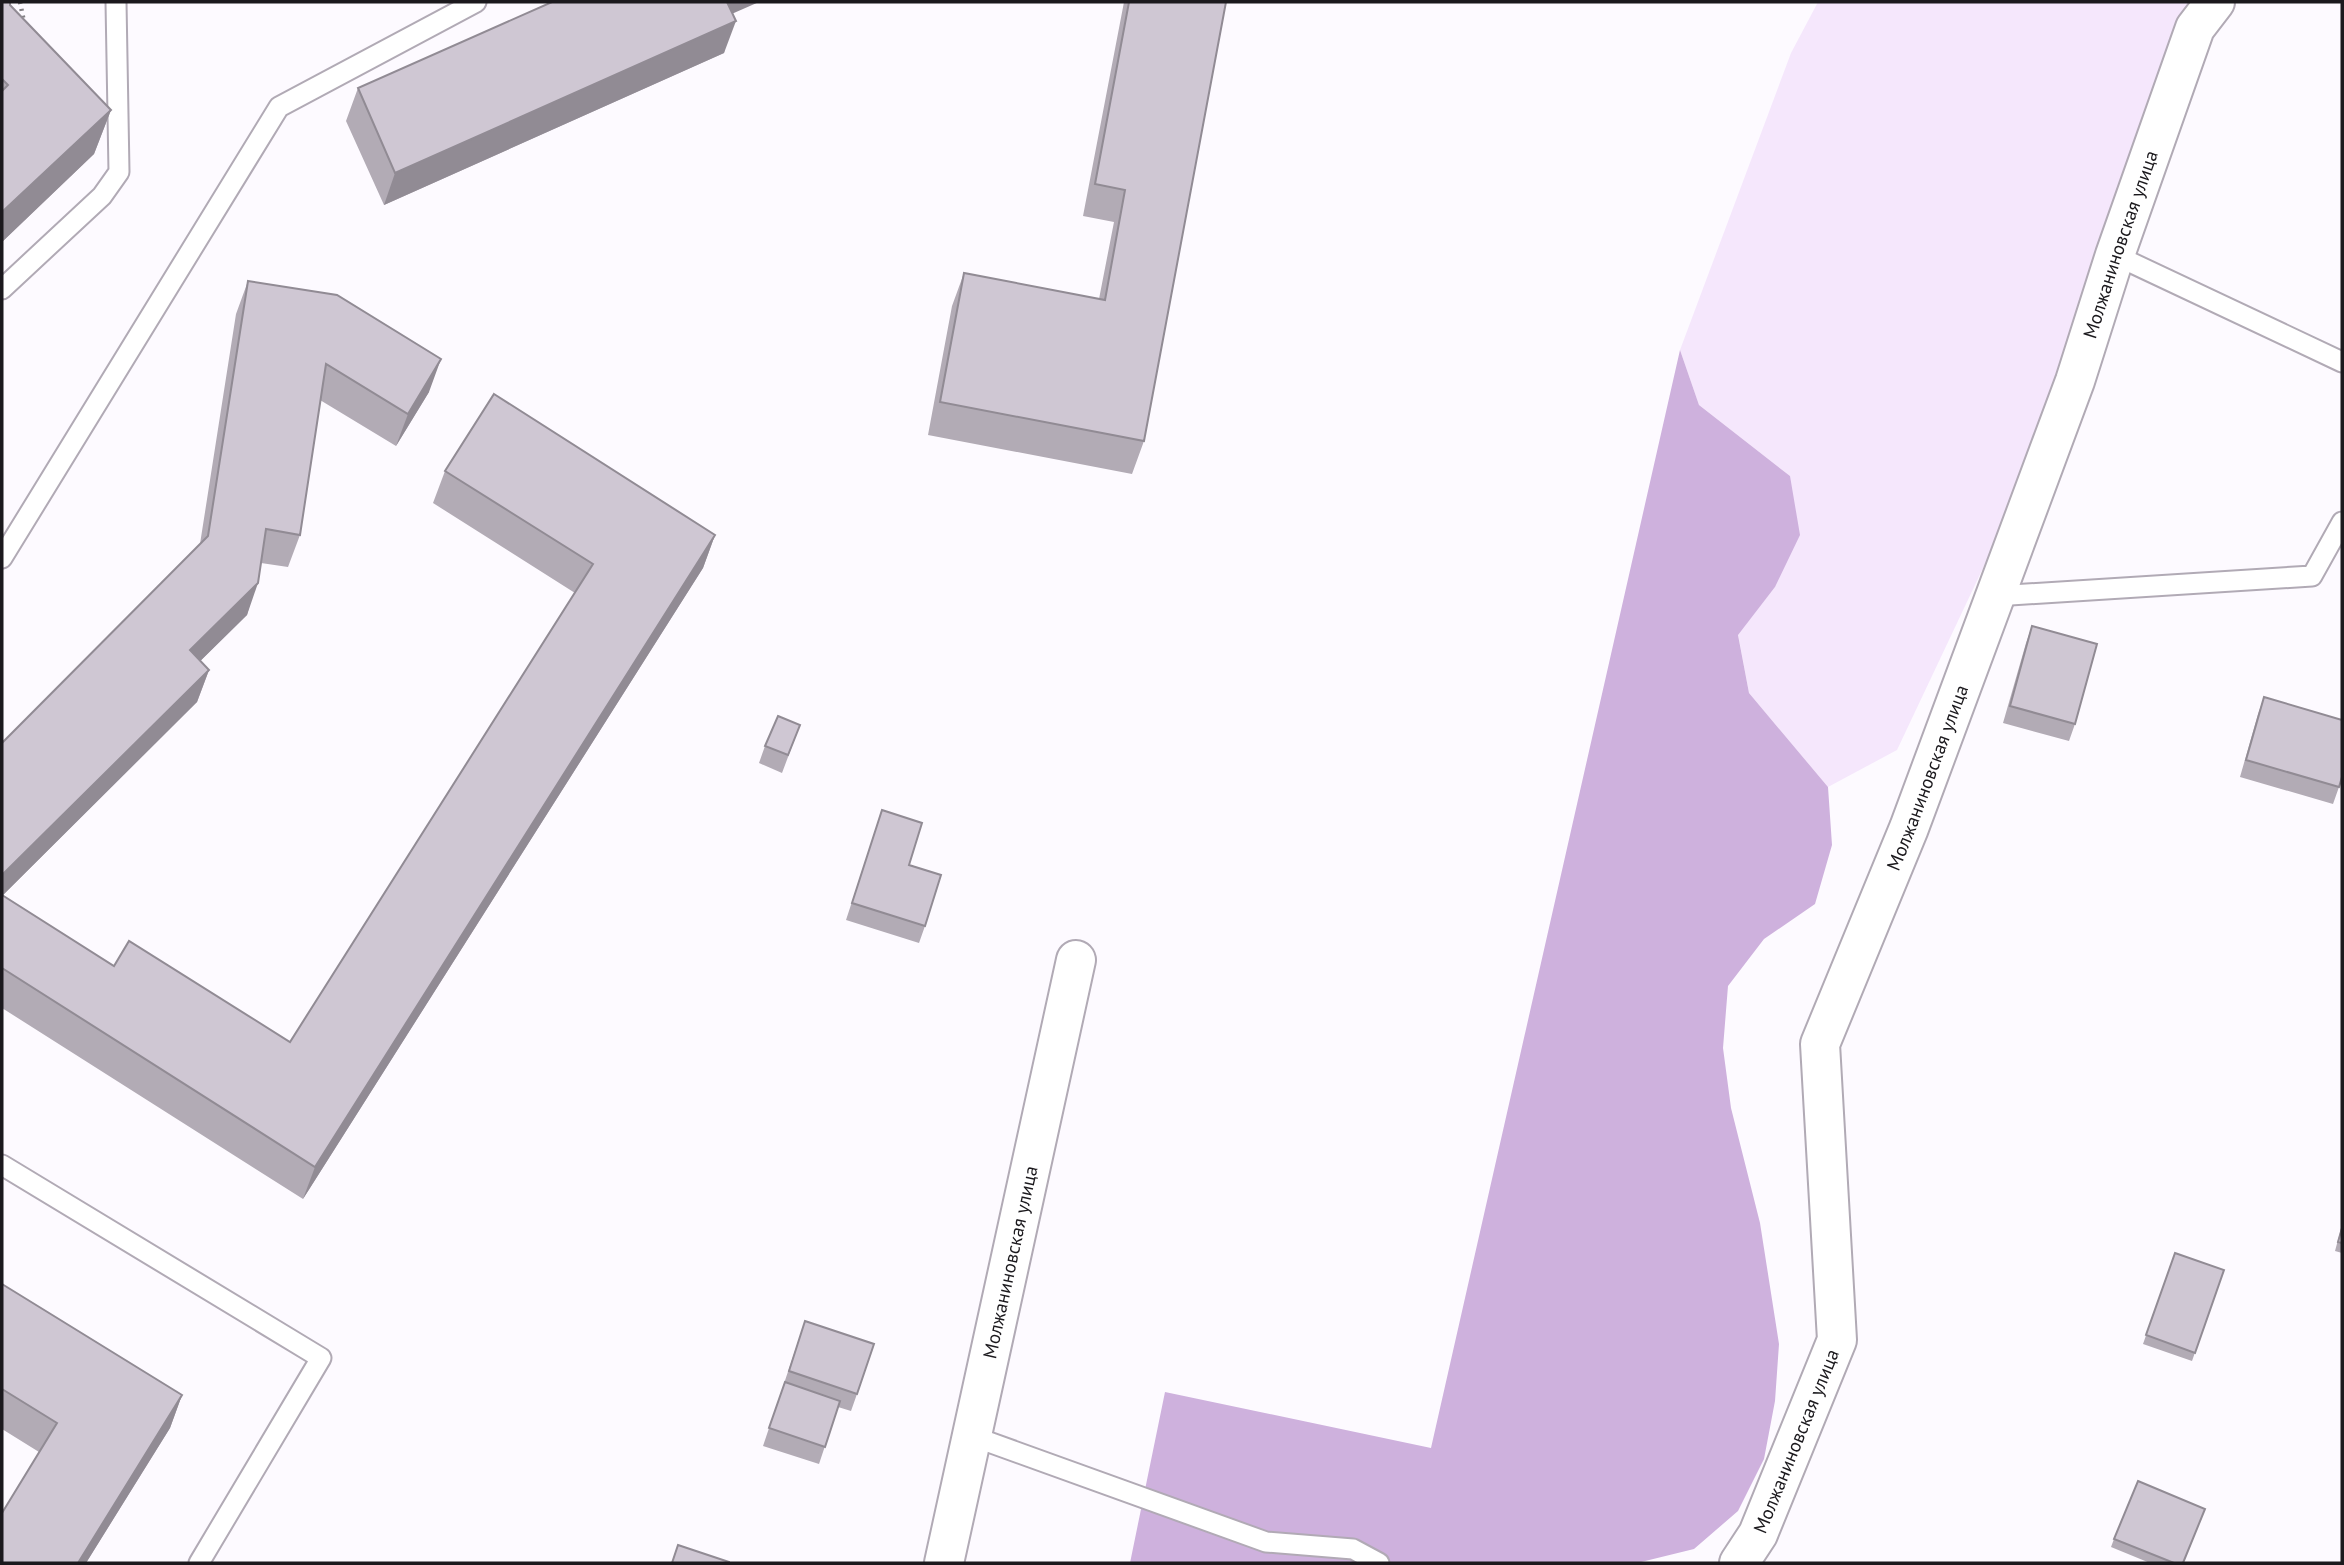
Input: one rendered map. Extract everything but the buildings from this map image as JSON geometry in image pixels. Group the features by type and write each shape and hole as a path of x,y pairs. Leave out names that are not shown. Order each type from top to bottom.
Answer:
{"street":[{"name":"Молжаниновская улица","path":"1739,1563 1758,1534 1837,1340 1820,1044 1909,828 2075,381 2115,255 2195,28 2216,2"},
{"name":"Молжаниновская улица","path":"944,1563 1076,960"}],"lane":[{"path":"2,289 102,196 119,172 116,2"},
{"path":"2,558 279,107 475,2"},
{"path":"2115,255 2342,362"},
{"path":"1995,596 2312,576 2342,522"},
{"path":"2,1165 321,1358 199,1563"},
{"path":"972,1436 1266,1542 1353,1549 1379,1563"}],"path":[{"path":"20,2 24,25"}],"shaded area":[{"path":"1818,2 2193,2 2009,513 1897,750 1828,787 1749,693 1738,634 1775,587 1790,476 1699,405 1680,350 1791,53"},
{"path":"1680,350 1699,405 1790,476 1800,535 1775,587 1738,635 1749,693 1828,787 1832,845 1815,904 1764,939 1728,986 1723,1048 1731,1108 1760,1223 1779,1344 1775,1401 1764,1459 1738,1511 1694,1549 1637,1563 1130,1563 1165,1392 1431,1448"}]}
